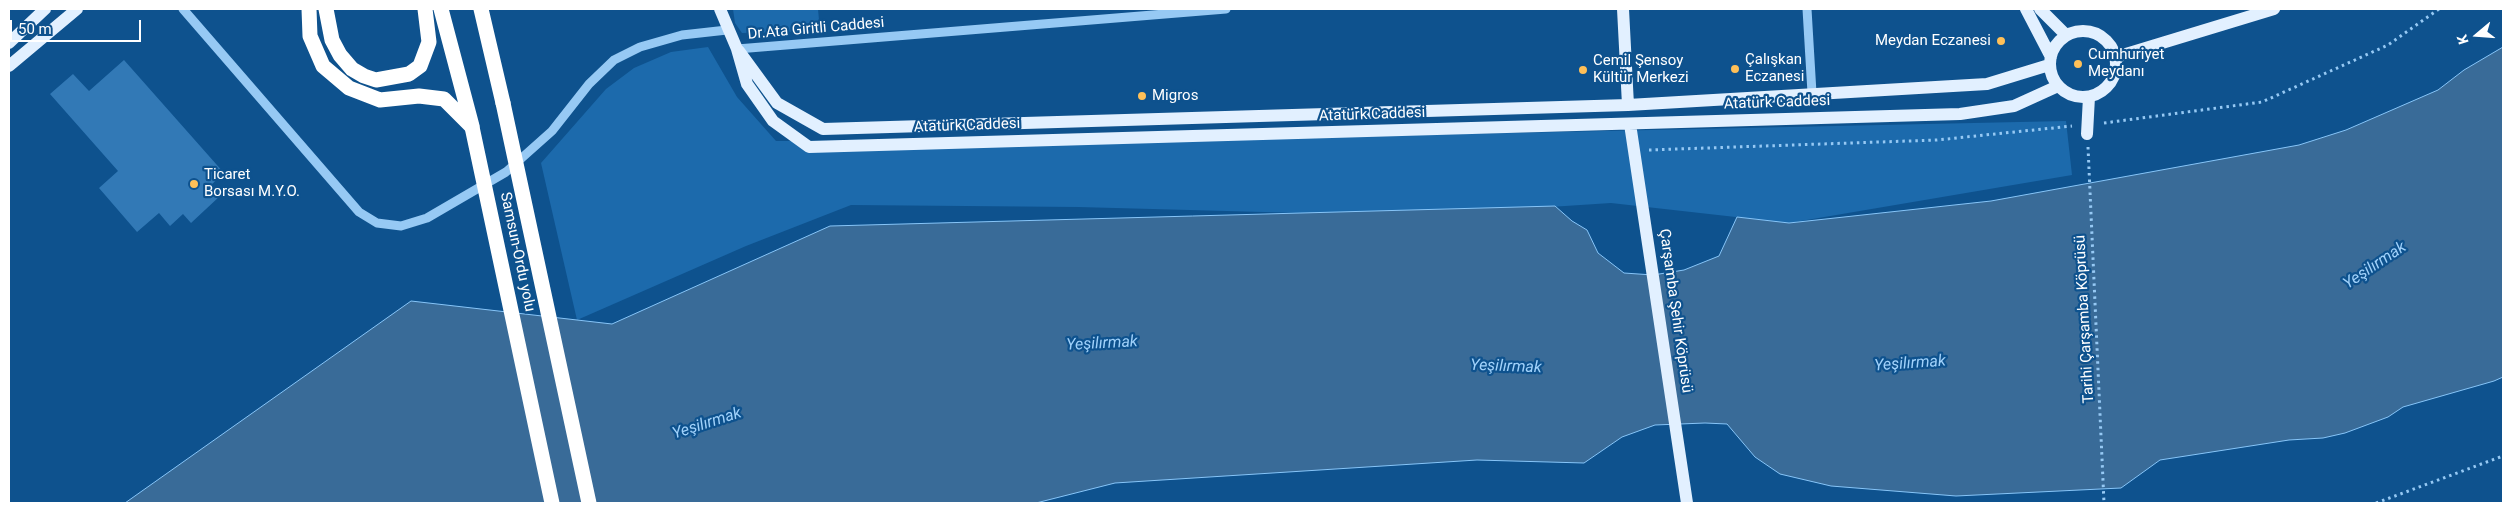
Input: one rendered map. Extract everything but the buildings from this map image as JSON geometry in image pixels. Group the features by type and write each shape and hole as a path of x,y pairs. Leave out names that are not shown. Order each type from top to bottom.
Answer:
{"highway":[{"path":"309,9 310,36 323,66 349,88 380,100 419,96 444,99 472,127"},
{"path":"326,9 332,40 340,55 352,69 376,80 409,74 420,66 429,42 426,9"},
{"name":"Samsun-Ordu yolu","path":"441,9 472,127 552,503"},
{"name":"Samsun-Ordu yolu","path":"481,9 589,503"}],"main road":[{"path":"9,43 45,9"},
{"path":"9,66 77,9"},
{"name":"Atatürk Caddesi","path":"720,9 727,30 737,49 747,84 772,121 809,147 1960,114 2014,106 2058,86"},
{"path":"1623,9 1628,105"},
{"path":"2026,9 2050,61 2052,76 2058,86 2067,93 2078,97 2089,97 2100,93 2114,77 2116,56 2105,39 2096,33 2080,31 2066,35 2057,43 2050,61"},
{"path":"2040,9 2066,35"},
{"path":"2116,56 2274,9"},
{"name":"Atatürk Caddesi","path":"737,49 777,103 823,129 1628,105 1987,84 2050,61"},
{"path":"2087,134 2089,97"},
{"name":"Çarşamba Şehir Köprüsü","path":"1628,105 1635,108 1639,114 1638,119 1630,124 1687,503"}],"street":[{"path":"183,9 359,212 377,223 401,226 427,218 506,172 552,131 589,84 614,60 640,47 682,35 727,30"},
{"name":"Dr.Ata Giritli Caddesi","path":"737,49 1226,9"},
{"path":"1807,9 1812,93"}],"path":[{"path":"2104,123 2262,102 2388,45 2439,9"},
{"path":"1634,151 1937,140 2072,126"},
{"name":"Tarihi Çarşamba Köprüsü","path":"2087,134 2104,503"},
{"path":"2376,503 2503,456"}],"shaded area":[{"path":"733,9 818,9 820,31 742,33 735,23"},
{"path":"708,47 737,97 776,141 1188,140 2066,121 2072,175 1789,223 1611,203 1412,216 1078,207 851,205 746,246 577,320 541,163 606,89 634,68 671,52"}],"water":[{"name":"Yeşilırmak","path":"2503,47 2503,377 2403,407 2388,417 2345,433 2323,438 2289,440 2160,460 2121,488 1956,496 1831,486 1780,474 1755,457 1727,424 1705,423 1655,425 1622,437 1584,463 1477,460 1115,483 1036,503 125,503 411,301 612,324 830,226 1555,206 1572,221 1587,230 1598,253 1624,273 1653,275 1684,270 1719,256 1737,217 1789,223 1991,201 2299,145 2346,130 2438,90 2464,70"}],"place":[{"name":"Meydan Eczanesi","path":"2001,41"},
{"name":"Cumhuriyet Meydanı","path":"2078,64"},
{"name":"Çalışkan Eczanesi","path":"1735,69"},
{"name":"Cemil Şensoy Kültür Merkezi","path":"1583,70"},
{"name":"Migros","path":"1142,96"},
{"name":"Ticaret Borsası M.Y.O.","path":"194,184"}]}
